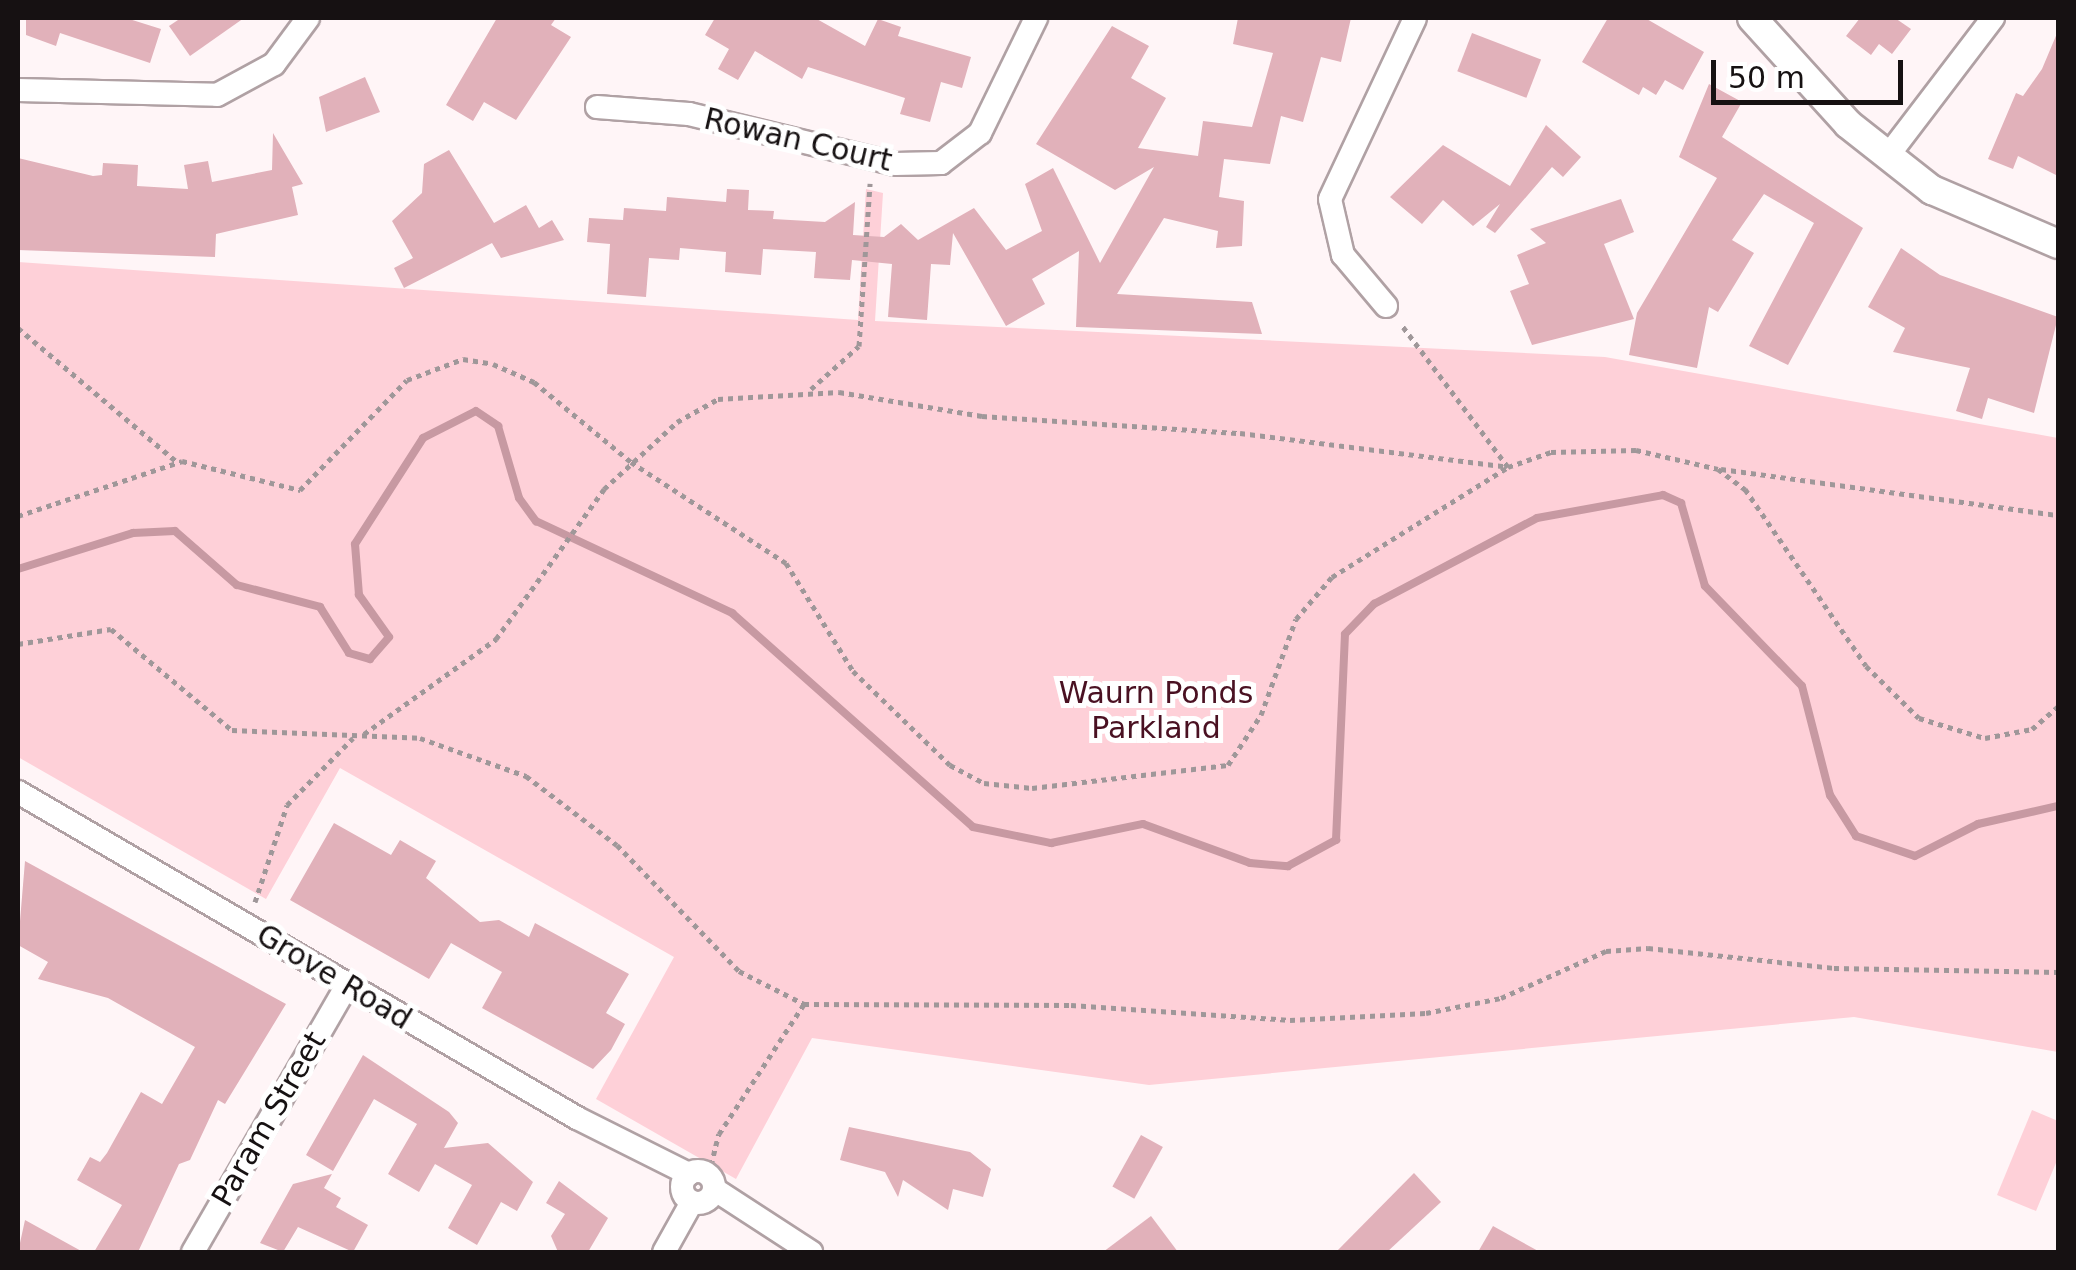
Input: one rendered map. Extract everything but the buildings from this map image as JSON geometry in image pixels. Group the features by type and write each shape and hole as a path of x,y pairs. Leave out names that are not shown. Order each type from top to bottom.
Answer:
{"street":[{"path":"18,90 217,96 274,64 308,18"},
{"name":"Rowan Court","path":"597,107 689,114 872,158 918,165 961,152 1001,100 1036,18"},
{"path":"1386,306 1342,255 1330,199 1416,18"},
{"path":"1752,18 1887,156 1972,214 2058,244"},
{"path":"1887,156 1993,18"},
{"name":"Grove Road","path":"18,792 346,986 811,1252"},
{"name":"Param Street","path":"193,1252 346,986"},
{"path":"664,1252 698,1188"}],"path":[{"path":"808,391 859,346 872,158"},
{"path":"1386,306 1508,467"},
{"path":"18,328 177,462 300,490 407,380 463,360 534,382 631,462 805,580 854,671 950,765 984,784 1032,788 1228,765 1312,597 1357,558 1508,467 1550,452 1636,450 1718,469 2058,515"},
{"path":"244,923 287,805 338,746 363,734 496,640 580,516 631,462 718,399 808,391 1508,467"},
{"path":"18,516 177,462"},
{"path":"1718,469 1745,489 1866,666 1918,718 1986,738 2032,729 2058,706"},
{"path":"18,644 111,629 232,730 300,739 363,734 440,742 548,787 740,970 804,1004 1071,1005 1290,1020 1426,1013 1501,998 1606,951 1648,948 1834,968 2058,972"},
{"path":"698,1188 719,1134 804,1004"}],"green space":[{"name":"Waurn Ponds Parkland","path":"866,189 883,193 875,321 1605,357 2058,438 2058,1052 1854,1017 1149,1085 812,1038 736,1179 596,1099 674,957 340,768 266,899 18,757 18,262 858,320"},
{"path":"2032,1110 2058,1121 2058,1158 2036,1211 1997,1195"}],"waterway":[{"path":"18,569 133,533 175,531 237,585 320,607 349,653 370,659 389,637 359,595 355,544 423,438 476,411 498,426 519,498 536,521 732,613 973,827 1051,843 1143,824 1250,863 1288,866 1336,840 1345,634 1374,604 1537,518 1663,495 1681,503 1705,586 1802,686 1830,795 1856,836 1915,856 1978,824 2058,806"}]}
